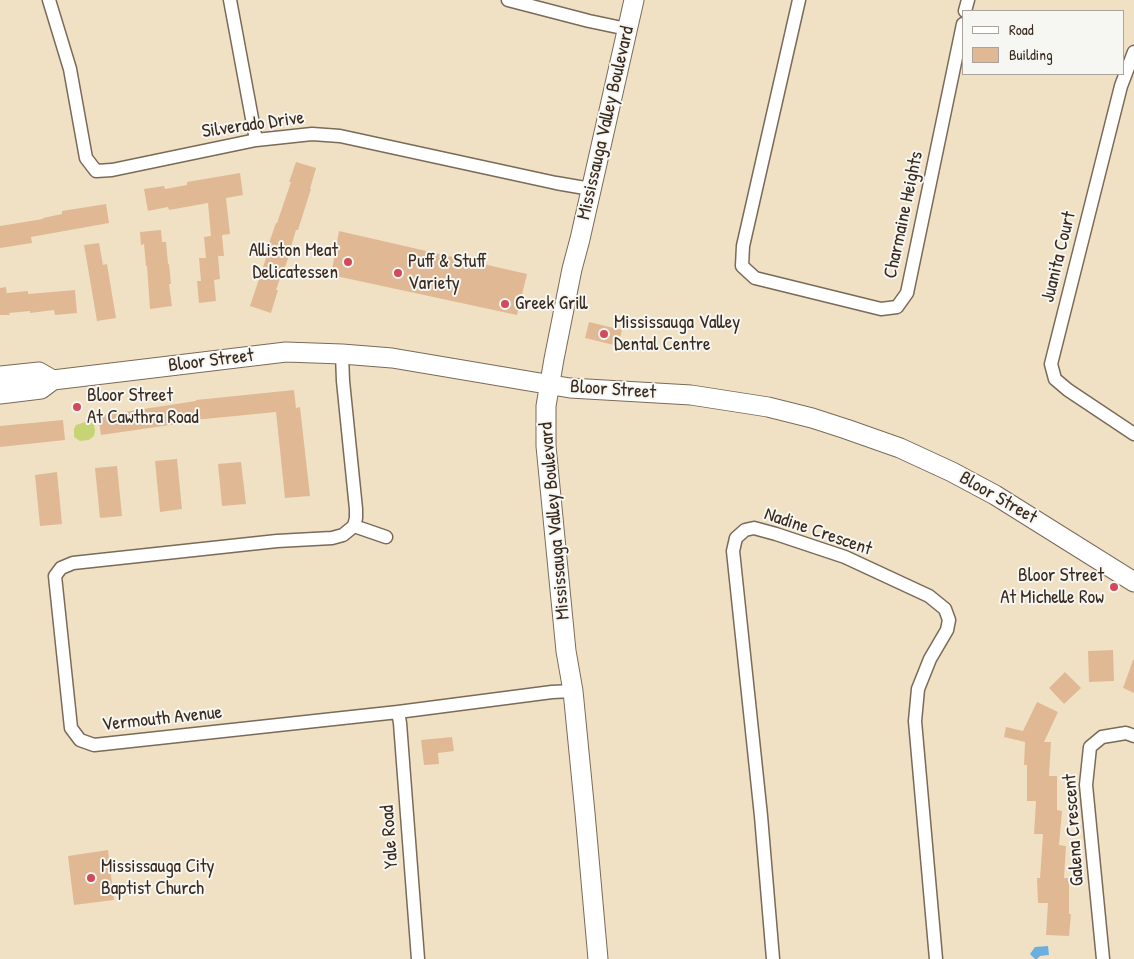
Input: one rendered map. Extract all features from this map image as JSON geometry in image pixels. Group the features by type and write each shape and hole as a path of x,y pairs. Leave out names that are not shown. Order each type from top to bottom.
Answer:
{"street":[{"name":"Silverado Drive","path":"49,0 70,69 86,158 96,171 112,170 256,140 312,134 340,136 591,190"},
{"path":"230,0 256,140"},
{"path":"508,0 627,29"},
{"name":"Mississauga Valley Boulevard","path":"598,959 573,691 566,651 546,446 546,406 572,269 634,0"},
{"name":"Charmaine Heights","path":"799,0 743,246 742,266 755,278 881,309 897,307 907,293 962,29"},
{"name":"Juanita Court","path":"1134,52 1121,86 1051,364 1054,379 1134,434"},
{"name":"Bloor Street","path":"0,394 41,389 53,380 286,352 392,358 570,388 691,395 758,405 812,418 846,429 900,448 952,472 995,495 1134,582"},
{"path":"342,354 343,382 356,509 354,526 386,537"},
{"name":"Bloor Street","path":"0,376 39,372 53,380"},
{"name":"Vermouth Avenue","path":"354,526 343,535 332,538 277,541 73,563 61,568 55,576 70,728 80,740 94,746 573,691"},
{"name":"Nadine Crescent","path":"773,959 761,816 732,551 736,538 745,530 754,528 845,557 929,596 945,608 949,620 947,630 930,659 918,689 915,721 936,959"},
{"name":"Yale Road","path":"398,712 418,959"},
{"name":"Galena Crescent","path":"1103,959 1086,785 1090,747 1102,737 1126,733 1134,736"}],"green space":[{"path":"88,421 94,424 94,436 89,440 80,441 74,437 74,429 76,425"}],"water":[{"path":"1048,946 1049,955 1040,956 1035,959 1030,954 1035,947"}],"building":[{"path":"296,162 316,168 298,230 296,230 291,250 276,290 278,290 271,313 250,306"},
{"path":"240,173 243,195 226,198 230,234 222,235 224,256 218,256 220,279 214,280 216,301 199,303 197,281 201,281 199,258 206,258 204,237 211,236 208,203 169,210 168,207 148,211 144,189 164,186 165,189 187,185 187,182"},
{"path":"106,204 109,223 31,237 32,243 0,248 0,226 43,219 62,214 62,211"},
{"path":"161,230 162,242 166,242 172,306 150,309 147,266 144,244 141,245 140,232"},
{"path":"339,231 527,274 517,315 331,275"},
{"path":"99,243 103,265 107,264 116,318 97,321 84,245"},
{"path":"6,287 7,296 7,293 28,291 28,294 75,290 77,313 55,315 54,310 0,315 0,288"},
{"name":"Mississauga Valley Dental Centre","path":"589,322 622,330 618,346 585,338"},
{"path":"294,390 296,408 300,407 310,496 285,498 276,412 184,421 184,423 101,435 98,416 196,400"},
{"path":"63,420 65,440 0,447 0,426"},
{"path":"177,459 182,509 160,512 155,461"},
{"path":"241,462 246,504 222,506 218,464"},
{"path":"117,466 122,516 100,518 95,468"},
{"path":"57,472 62,524 40,526 35,475"},
{"path":"1113,650 1114,681 1089,682 1088,651"},
{"path":"1134,660 1134,693 1123,688"},
{"path":"1065,672 1081,688 1064,704 1049,688"},
{"path":"1037,702 1058,712 1044,742 1051,742 1049,776 1057,776 1057,810 1062,811 1059,845 1066,846 1064,878 1069,878 1069,914 1071,914 1069,936 1046,935 1048,903 1038,903 1037,878 1040,878 1043,834 1034,834 1036,801 1027,801 1027,765 1024,765 1025,742 1004,737 1006,727 1023,731"},
{"path":"452,737 454,751 438,753 439,764 424,765 421,740"},
{"name":"Mississauga City Baptist Church","path":"108,850 114,900 74,905 68,856"}],"place":[{"name":"Alliston Meat Delicatessen","path":"348,262"},
{"name":"Puff & Stuff Variety","path":"398,273"},
{"name":"Greek Grill","path":"505,304"},
{"name":"Mississauga Valley Dental Centre","path":"604,334"},
{"name":"Bloor Street At Cawthra Road","path":"77,407"},
{"name":"Bloor Street At Michelle Row","path":"1114,587"},
{"name":"Mississauga City Baptist Church","path":"91,878"}]}
